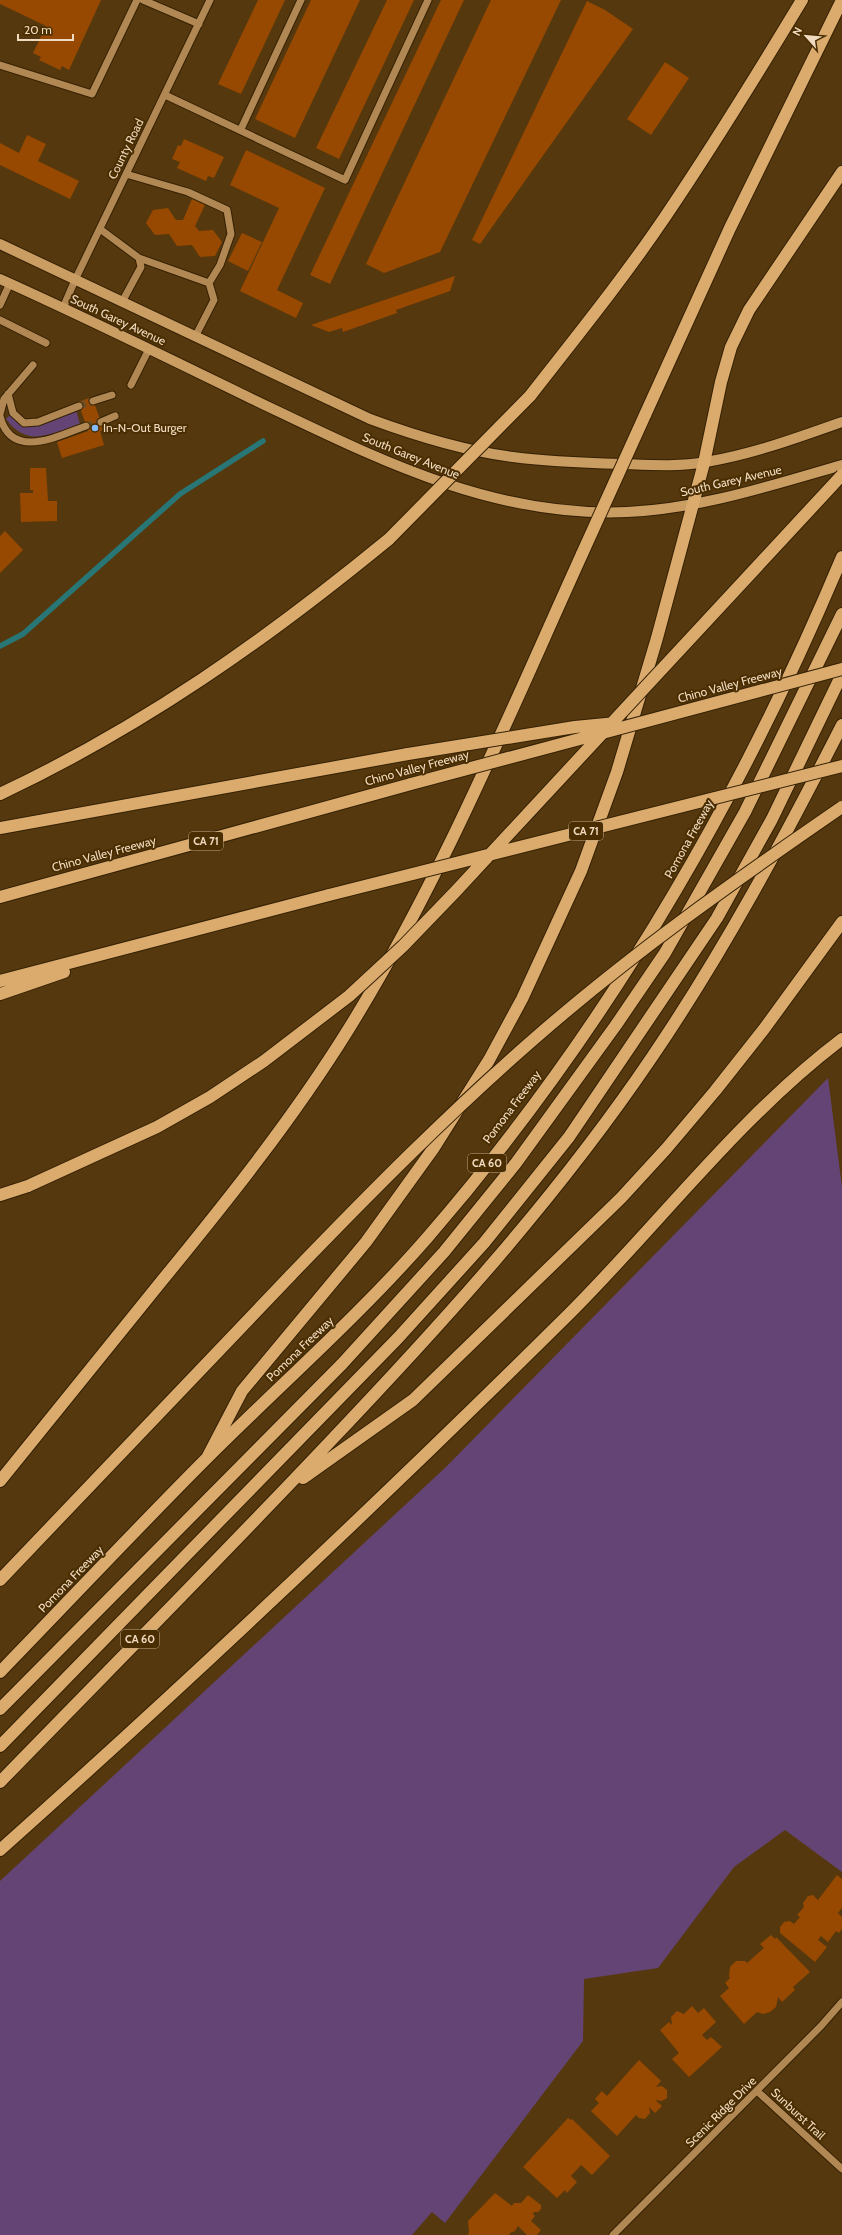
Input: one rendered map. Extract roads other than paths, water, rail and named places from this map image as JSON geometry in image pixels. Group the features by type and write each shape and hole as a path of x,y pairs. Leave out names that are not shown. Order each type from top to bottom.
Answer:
{"highway":[{"path":"0,794 95,747 179,695 248,649 320,596 389,538 530,396 601,307 664,218 727,123 802,0"},
{"path":"0,1481 242,1182 290,1116 348,1030 405,932 460,825 730,228 842,0"},
{"path":"207,1458 242,1391 366,1242 434,1149 489,1060 522,999 581,871 617,772 657,638 693,505 704,463 721,382 731,347 739,328 773,273 842,172"},
{"path":"0,1195 28,1186 157,1127 210,1097 264,1061 349,996 403,946 456,891 842,475"},
{"name":"Pomona Freeway","path":"0,1672 207,1458 352,1318 427,1238 502,1145 571,1051 665,910 706,838 796,663 842,557"},
{"path":"0,1709 342,1364 444,1252 516,1164 612,1031 665,953 745,812 842,614"},
{"name":"Chino Valley Freeway","path":"0,897 411,784 842,669"},
{"path":"0,1746 398,1338 484,1243 569,1137 717,918 772,819 842,674"},
{"path":"0,828 120,805 408,754 575,727 655,719"},
{"name":"CA 60","path":"0,1782 279,1495 397,1371 477,1283 586,1149 652,1058 707,972 788,832 842,726"},
{"name":"CA 71","path":"0,981 842,766"},
{"path":"0,1580 291,1275 430,1135 535,1038 627,962 684,918 842,807"},
{"path":"279,1495 413,1400 621,1198 666,1149 715,1091 764,1029 842,922"},
{"path":"0,994 148,944"},
{"path":"0,1850 70,1788 423,1459 581,1301 738,1133 782,1090 842,1039"}],"main road":[{"name":"South Garey Avenue","path":"0,244 370,419 407,433 450,445 512,457 575,462 663,465 704,463 775,446 842,422"},
{"name":"South Garey Avenue","path":"0,279 388,462 475,494 516,504 564,510 627,512 693,505 842,465"}],"street":[{"path":"0,64 92,94 137,0"},
{"path":"143,0 199,24"},
{"name":"County Road","path":"63,308 75,280 210,0"},
{"path":"241,129 301,0"},
{"path":"165,94 345,180 428,0"},
{"path":"126,174 188,192 227,210 231,234 220,265 209,282 214,300 195,337"},
{"path":"100,229 139,258 209,282"},
{"path":"122,302 141,267 139,258"},
{"path":"0,305 10,283"},
{"path":"0,320 46,343"},
{"path":"131,385 149,349"},
{"path":"33,365 8,394 2,404 0,415 3,426 9,434 25,443 42,442 86,426"},
{"path":"8,394 13,413 24,423 38,422 79,406"},
{"path":"94,401 112,395"},
{"path":"101,422 115,416"},
{"name":"Scenic Ridge Drive","path":"613,2235 821,2026 842,2002"},
{"name":"Sunburst Trail","path":"757,2091 842,2169"}],"waterway":[{"path":"0,646 23,634 180,494 263,441"}],"tunnel":[{"path":"79,406 93,401"},
{"path":"86,426 101,422"}],"place":[{"name":"In-N-Out Burger","path":"95,428"}]}
